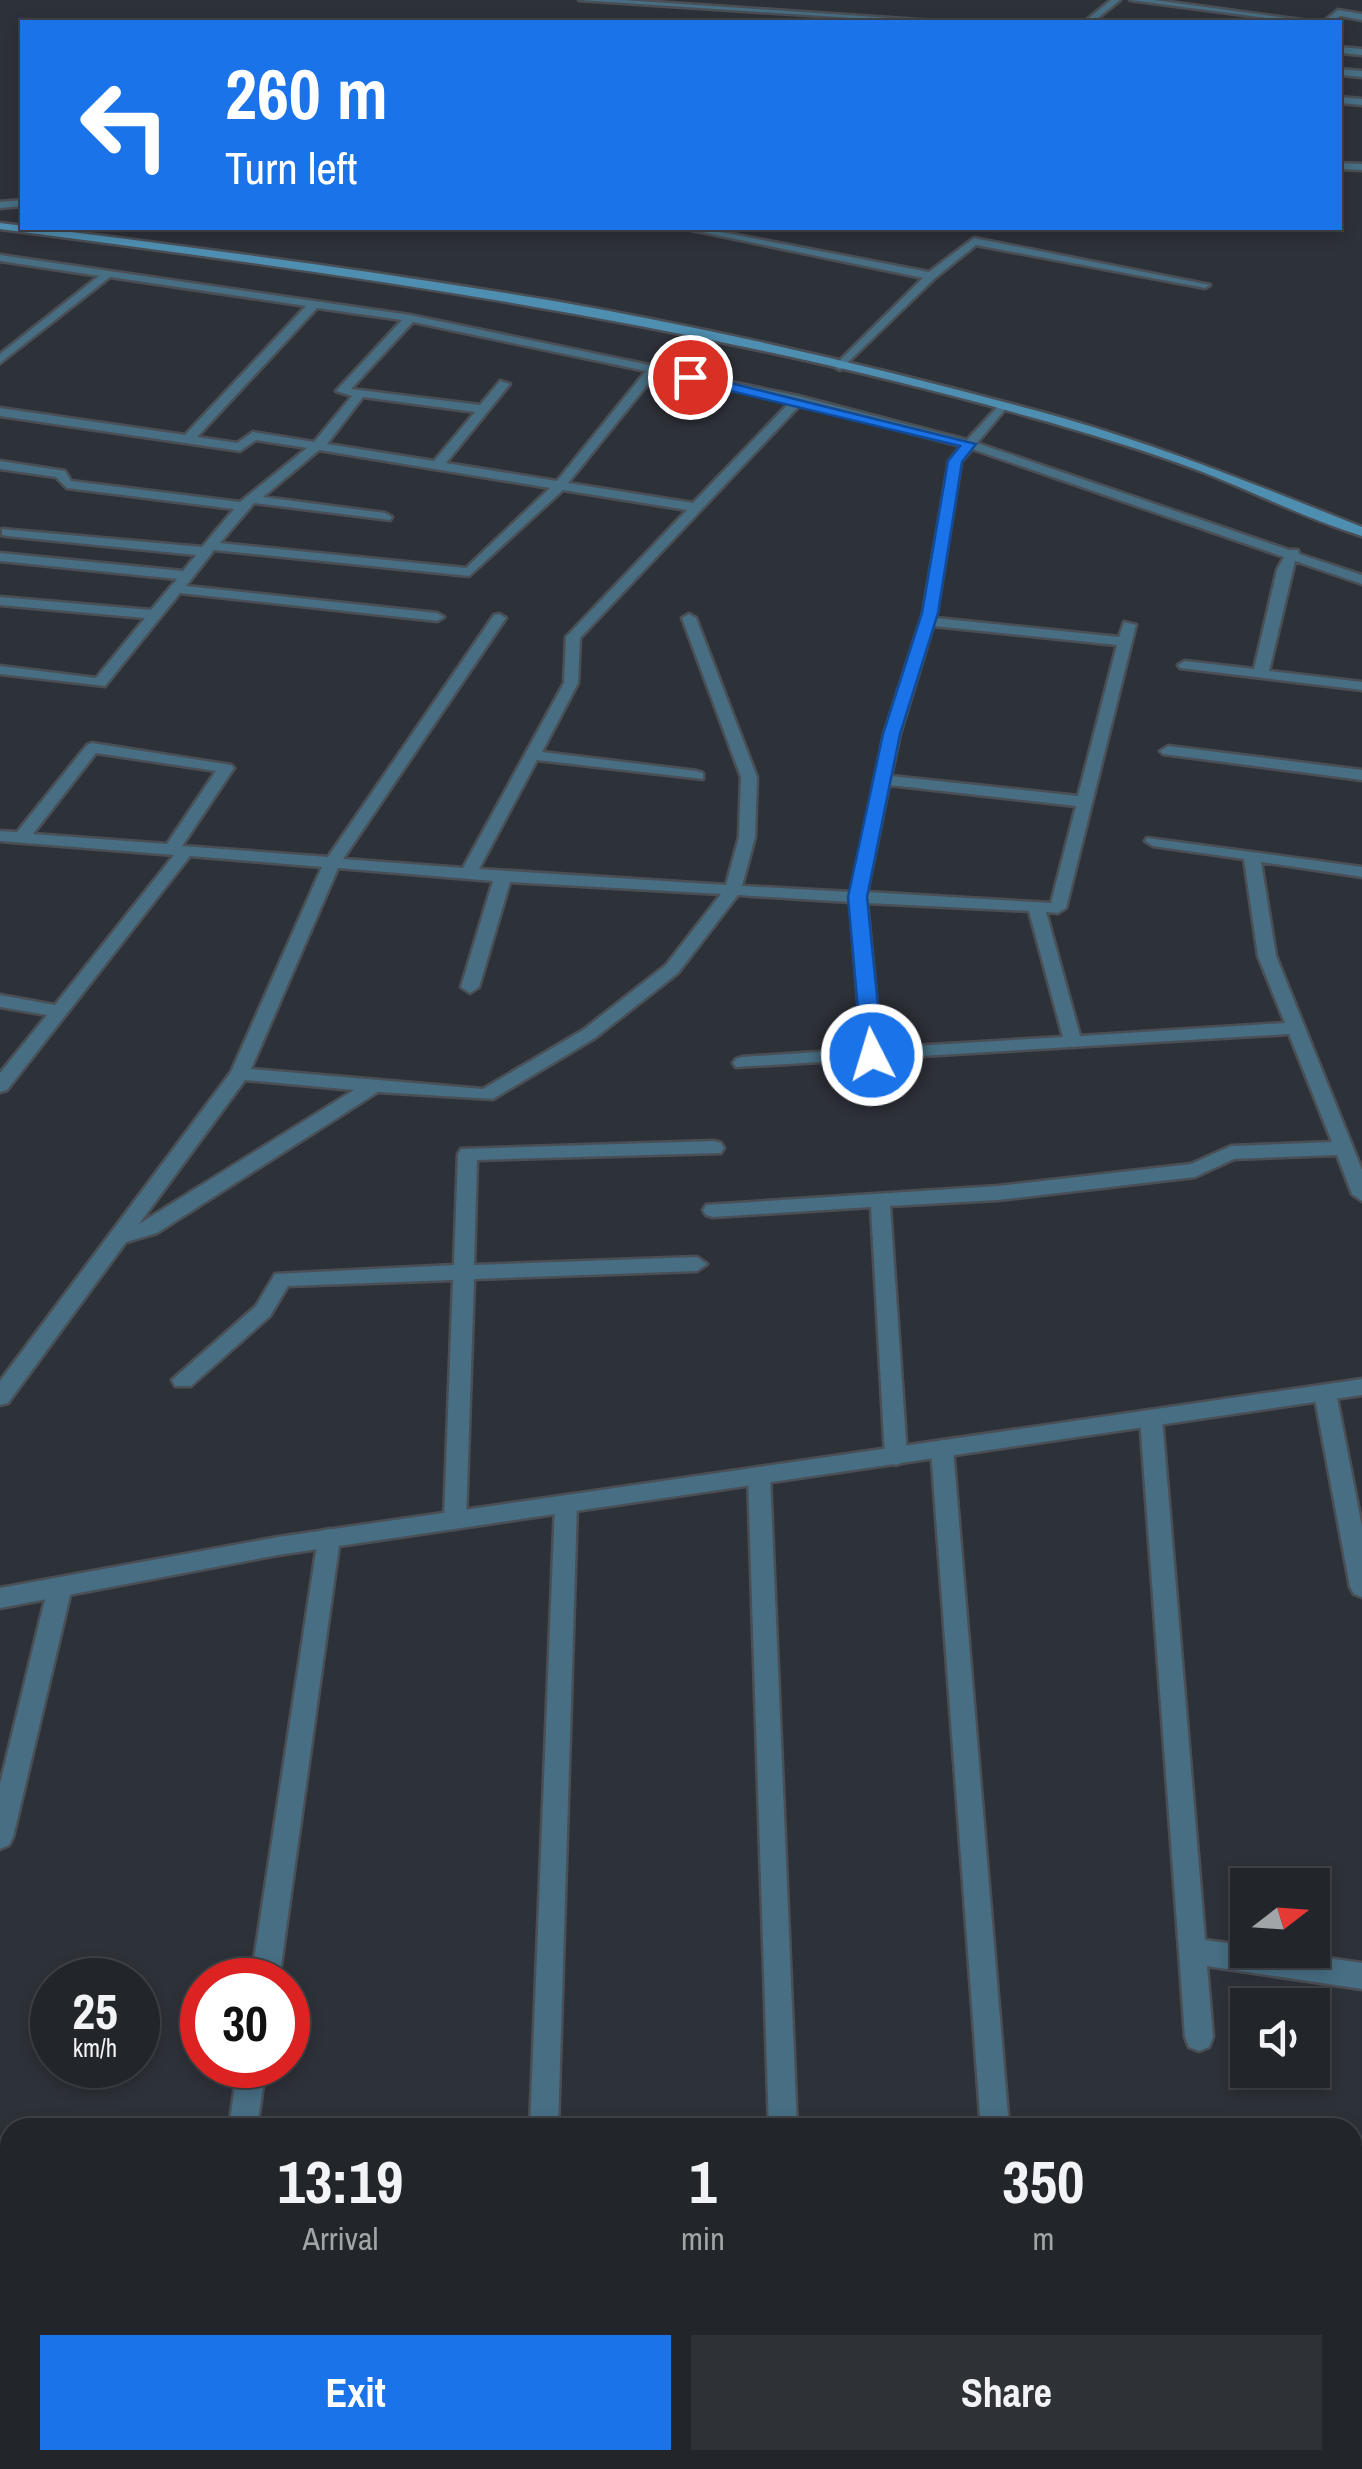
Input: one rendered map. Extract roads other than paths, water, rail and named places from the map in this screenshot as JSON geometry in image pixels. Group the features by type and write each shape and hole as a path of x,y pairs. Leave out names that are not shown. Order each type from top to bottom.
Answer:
{"main road":[{"path":"31,230 556,305 840,366 1002,406 1203,468 1362,532"}],"street":[{"path":"583,0 923,20"},
{"path":"856,14 870,0"},
{"path":"1091,20 1116,0"},
{"path":"1134,0 1297,20"},
{"path":"1330,20 1338,14 1362,17"},
{"path":"697,230 931,276"},
{"path":"840,366 931,276 974,242 1204,285"},
{"path":"0,258 410,318 798,400 969,444 1362,580"},
{"path":"0,360 109,272"},
{"path":"188,439 315,303"},
{"path":"410,318 342,391 480,409"},
{"path":"8,532 469,572 560,485 654,369"},
{"path":"439,464 504,384"},
{"path":"0,670 100,683 247,503 317,446 360,393"},
{"path":"468,874 571,683 573,637 798,400"},
{"path":"872,1055 858,897 892,734 928,621 955,461 1002,406"},
{"path":"0,412 240,446 254,436 695,508"},
{"path":"0,465 60,474 68,484 384,517"},
{"path":"1260,676 1284,570 1293,553"},
{"path":"0,557 188,576"},
{"path":"178,589 436,617"},
{"path":"0,601 155,615"},
{"path":"0,1398 240,1074 332,863 499,618"},
{"path":"240,1074 486,1095 590,1034 672,969 734,890 747,837 749,776 689,618"},
{"path":"0,836 468,874 1058,908 1128,634 928,621"},
{"path":"1185,665 1362,686"},
{"path":"0,1086 178,851 226,768 92,748 21,838"},
{"path":"1168,751 1362,775"},
{"path":"532,755 697,776"},
{"path":"882,780 1085,802"},
{"path":"1153,841 1362,872"},
{"path":"1252,856 1267,956 1362,1194"},
{"path":"470,987 503,876"},
{"path":"1036,906 1072,1042"},
{"path":"0,1001 60,1011"},
{"path":"742,1063 1296,1028"},
{"path":"121,1236 150,1228 372,1087"},
{"path":"455,1520 468,1154 714,1148"},
{"path":"713,1210 998,1193 1195,1170 1231,1154 1344,1148"},
{"path":"880,1200 896,1456"},
{"path":"183,1380 263,1311 282,1278 697,1264"},
{"path":"0,1598 330,1538 1362,1388"},
{"path":"1325,1393 1362,1588"},
{"path":"1151,1418 1199,2037"},
{"path":"942,1449 995,2118"},
{"path":"759,1476 783,2118"},
{"path":"544,2118 566,1504"},
{"path":"268,1958 330,1538"},
{"path":"0,1837 60,1587"},
{"path":"1192,1952 1362,1976"},
{"path":"244,2118 249,2088"}]}
